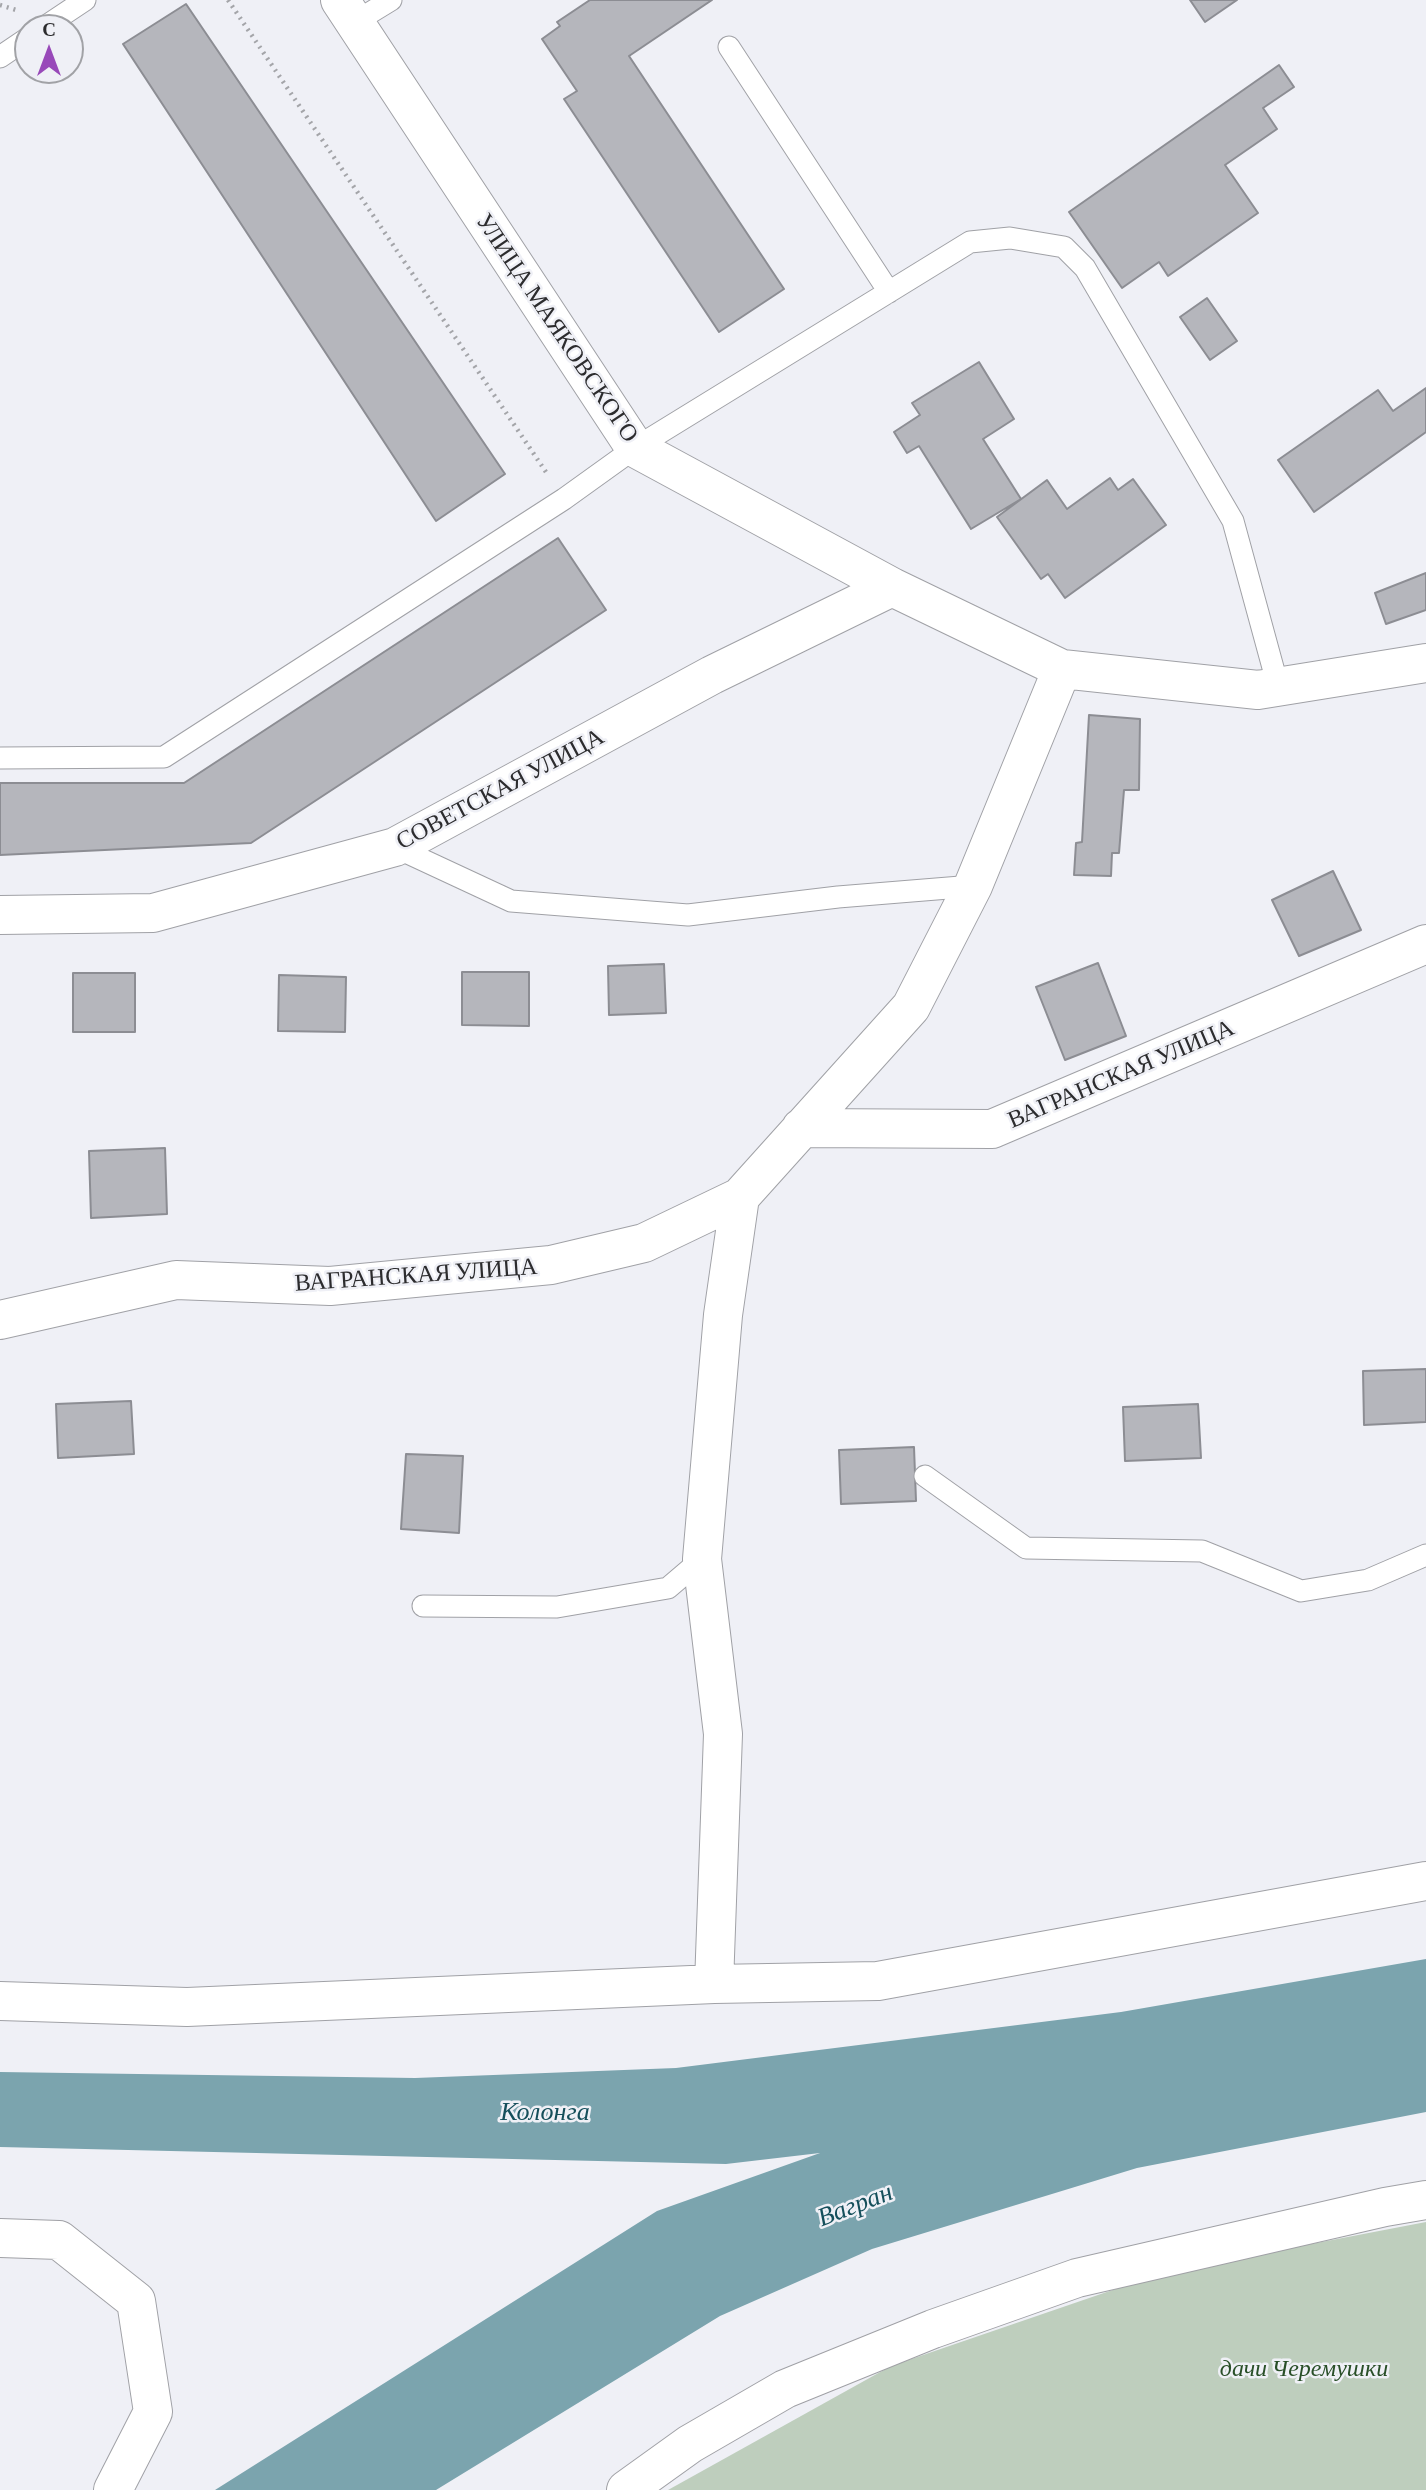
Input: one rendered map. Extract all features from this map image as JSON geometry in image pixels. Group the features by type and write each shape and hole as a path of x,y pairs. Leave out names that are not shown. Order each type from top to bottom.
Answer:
{"street":[{"name":"УЛИЦА МАЯКОВСКОГО","path":"348,11 635,448 892,587 1062,669 1258,690 1426,663"},
{"name":"СОВЕТСКАЯ УЛИЦА","path":"0,915 153,913 395,847 712,675 892,587"},
{"path":"714,1983 723,1734 702,1559 723,1315 740,1197 911,1007 973,886 1062,669"},
{"name":"ВАГРАНСКАЯ УЛИЦА","path":"801,1128 992,1129 1426,944"},
{"name":"ВАГРАНСКАЯ УЛИЦА","path":"0,1320 176,1280 330,1286 551,1265 644,1243 740,1197"},
{"path":"0,2001 187,2007 714,1983 878,1981 1426,1881"},
{"path":"625,2490 690,2444 785,2389 933,2329 1077,2278 1385,2207 1426,2200"},
{"path":"0,2238 59,2240 136,2301 153,2412 113,2490"}],"lane":[{"path":"59,7 85,0"},
{"path":"348,11 391,0"},
{"path":"729,47 888,292"},
{"path":"0,758 164,757 564,499 635,448 888,292 970,242 1010,238 1064,247 1085,268 1233,521 1278,687"},
{"path":"395,847 512,901 688,915 838,897 973,886"},
{"path":"925,1476 1027,1548 1202,1551 1301,1591 1368,1580 1426,1555"},
{"path":"423,1606 571,1605 668,1588 702,1559"}],"path":[{"path":"228,0 564,499"}],"green space":[{"name":"дачи Черемушки","path":"1426,2222 1426,2490 668,2490 891,2366 1165,2272"}],"water":[{"path":"1426,1959 1426,2112 1137,2168 872,2249 720,2316 436,2490 215,2490 657,2211 820,2153 726,2164 0,2147 0,2072 415,2078 676,2068 1121,2012"}],"building":[{"path":"590,0 712,0 629,56 784,289 719,332 564,99 577,91 542,39 560,26 557,22"},
{"path":"1190,0 1237,0 1205,22"},
{"path":"186,4 505,474 436,521 123,44"},
{"path":"1279,65 1294,87 1263,108 1277,129 1225,165 1258,213 1168,276 1159,262 1122,288 1069,212"},
{"path":"1207,298 1237,341 1210,360 1180,317"},
{"path":"979,362 1014,419 983,439 1021,499 971,529 919,446 907,453 894,432 920,415 912,403"},
{"path":"1426,388 1426,432 1314,512 1278,460 1378,390 1393,411"},
{"path":"1110,478 1118,490 1133,479 1166,525 1065,598 1048,574 1041,579 997,517 1047,480 1067,509"},
{"path":"558,538 606,610 251,843 0,855 0,783 184,783"},
{"path":"1426,573 1426,610 1386,624 1375,593"},
{"path":"1089,715 1140,719 1139,790 1124,790 1119,853 1112,853 1111,876 1074,875 1076,843 1082,842"},
{"path":"1333,871 1361,930 1299,956 1272,900"},
{"path":"1098,963 1126,1036 1065,1060 1036,987"},
{"path":"664,964 666,1013 609,1015 608,966"},
{"path":"462,972 529,972 529,1026 462,1025"},
{"path":"73,973 135,973 135,1032 73,1032"},
{"path":"279,975 346,977 345,1032 278,1031"},
{"path":"165,1148 167,1214 91,1218 89,1151"},
{"path":"1426,1369 1426,1422 1364,1425 1363,1371"},
{"path":"131,1401 134,1454 58,1458 56,1404"},
{"path":"1198,1404 1201,1458 1125,1461 1123,1407"},
{"path":"914,1447 916,1501 841,1504 839,1450"},
{"path":"406,1454 463,1456 459,1533 401,1529"}],"water label":[{"name":"Колонга","path":"545,2112"},
{"name":"Вагран","path":"855,2205"}]}
